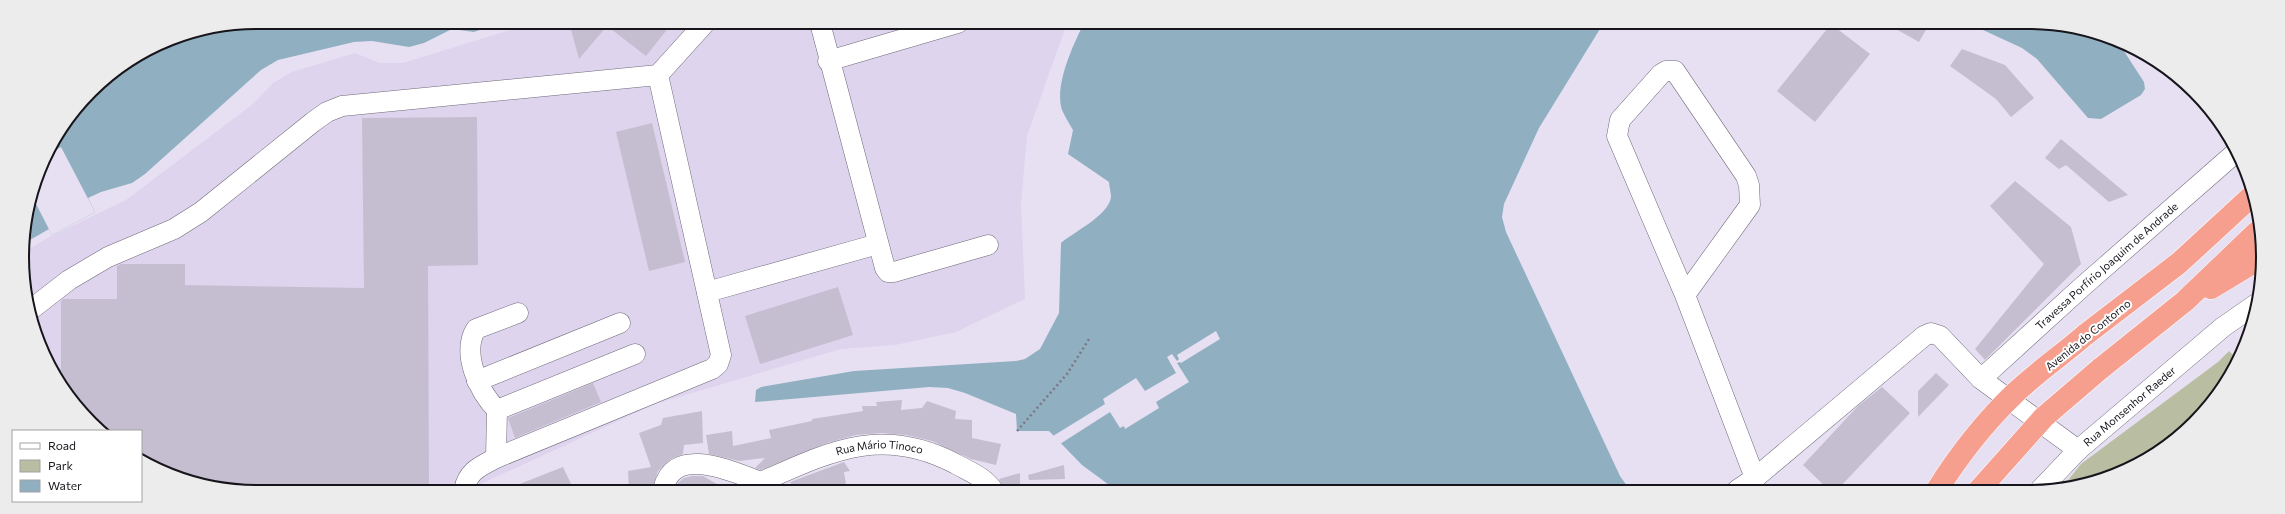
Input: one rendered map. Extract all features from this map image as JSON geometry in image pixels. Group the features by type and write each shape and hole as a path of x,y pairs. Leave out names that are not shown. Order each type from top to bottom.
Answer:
{"highway":[{"name":"Avenida do Contorno","path":"1940,485 1955,460 1986,424 2015,394 2085,335 2179,263 2248,199"},
{"path":"1983,485 2044,417 2100,369 2185,302 2255,234"},
{"path":"2185,302 2231,278 2256,261"}],"street":[{"path":"35,307 69,280 108,257 174,229 201,212 327,112 342,106 658,75 699,29"},
{"path":"821,29 828,61 878,244 885,268 888,272 894,272 988,245"},
{"path":"828,61 937,29"},
{"path":"1685,295 1750,205 1751,196 1746,176 1675,72 1672,71 1661,74 1620,120 1617,136 1685,295 1755,478"},
{"path":"465,485 474,470 496,458 712,369 718,364 721,356 658,75"},
{"name":"Travessa Porfírio Joaquim de Andrade","path":"1981,379 2082,287 2232,156"},
{"path":"707,292 878,244"},
{"name":"Rua Monsenhor Raeder","path":"1744,485 1755,478 1924,336 1931,333 1940,336 1981,379 2078,450 2223,327 2250,308"},
{"path":"496,458 497,410 488,401 477,381 470,346 476,329 518,313"},
{"path":"477,381 620,323"},
{"path":"497,410 635,354"},
{"name":"Rua Mário Tinoco","path":"665,485 671,473 687,465 708,464 761,482 821,455 845,448 868,444 891,444 913,448 947,460 981,485"},
{"path":"2045,485 2078,450"}],"path":[{"path":"1017,431 1067,374 1089,339"}],"shaded area":[{"path":"513,29 1065,29 1027,136 1021,203 1025,299 956,332 895,345 841,349 655,404 478,485 242,485 213,481 170,468 142,453 142,430 109,430 96,418 67,384 46,344 33,301 29,272 29,249 51,236 126,200 253,104 273,83 292,72 355,53 380,63 403,63"}],"green space":[{"path":"2229,351 2233,355 2218,384 2209,396 2189,418 2167,438 2155,447 2115,468 2067,482 2081,464 2218,362"}],"water":[{"path":"242,29 452,29 424,43 409,47 372,41 354,42 278,60 261,70 145,174 132,183 101,192 88,198 95,212 52,235 49,229 29,240 33,213 41,184 46,170 67,130 96,96 118,76 130,67 170,46 213,33"},
{"path":"452,29 483,29 474,32"},
{"path":"1081,29 1600,29 1539,128 1504,204 1502,217 1506,232 1620,476 1626,485 1109,485 1082,465 1049,431 1017,431 1016,414 965,393 948,388 929,387 755,402 756,390 761,387 854,371 1016,361 1025,359 1040,349 1059,313 1061,243 1098,217 1109,204 1111,197 1109,182 1068,154 1073,130 1062,110 1060,100 1066,66"},
{"path":"1981,29 2043,29 2072,33 2115,46 2123,50 2144,82 2145,89 2141,95 2101,119 2088,118 2037,59 2022,48"}],"pier":[{"path":"61,147 95,212 52,235 36,203 46,170 57,149"},
{"path":"1216,331 1220,339 1181,363 1177,363 1189,382 1156,402 1159,408 1125,429 1124,426 1120,428 1110,412 1060,444 1053,436 1105,404 1103,399 1136,378 1145,391 1176,373 1167,357 1172,354 1177,361 1179,359 1177,355"}],"building":[{"path":"571,29 604,29 579,59"},
{"path":"611,29 667,29 646,56"},
{"path":"1827,29 1838,29 1870,54 1815,122 1777,91"},
{"path":"1896,29 1926,29 1919,42"},
{"path":"1962,49 2005,65 2034,98 2011,117 1996,99 1950,66"},
{"path":"477,117 478,265 428,266 429,485 242,485 213,481 170,468 142,453 142,430 109,430 76,396 59,369 61,369 61,301 63,299 117,299 117,266 121,264 185,264 185,285 364,288 362,118"},
{"path":"652,123 685,262 649,271 616,132"},
{"path":"2061,139 2128,195 2109,202 2066,165 2059,169 2045,158"},
{"path":"2015,181 2071,227 2081,264 1985,360 1975,349 2044,264 1990,206"},
{"path":"838,287 853,335 760,364 745,316"},
{"path":"1936,373 1949,385 1918,417 1918,391"},
{"path":"593,383 601,402 515,438 508,418"},
{"path":"1882,387 1910,413 1842,485 1824,485 1803,465 1858,406"},
{"path":"902,400 901,410 922,408 927,401 956,411 955,419 972,420 972,438 1001,444 996,465 971,459 932,441 907,435 881,433 856,435 830,442 761,470 755,468 765,458 739,461 709,454 706,435 732,431 733,446 771,438 769,430 812,421 812,419 863,411 862,406 877,406 876,402"},
{"path":"702,411 703,443 684,445 683,454 671,459 658,471 654,485 629,485 628,471 651,467 639,433 661,425 663,418"},
{"path":"844,462 850,471 844,472 846,485 792,485 790,482"},
{"path":"1064,465 1065,479 1029,480 1028,475"},
{"path":"563,467 572,485 517,485"},
{"path":"1020,473 1020,485 1002,485 999,479"},
{"path":"703,476 718,485 677,485 684,478"}]}
